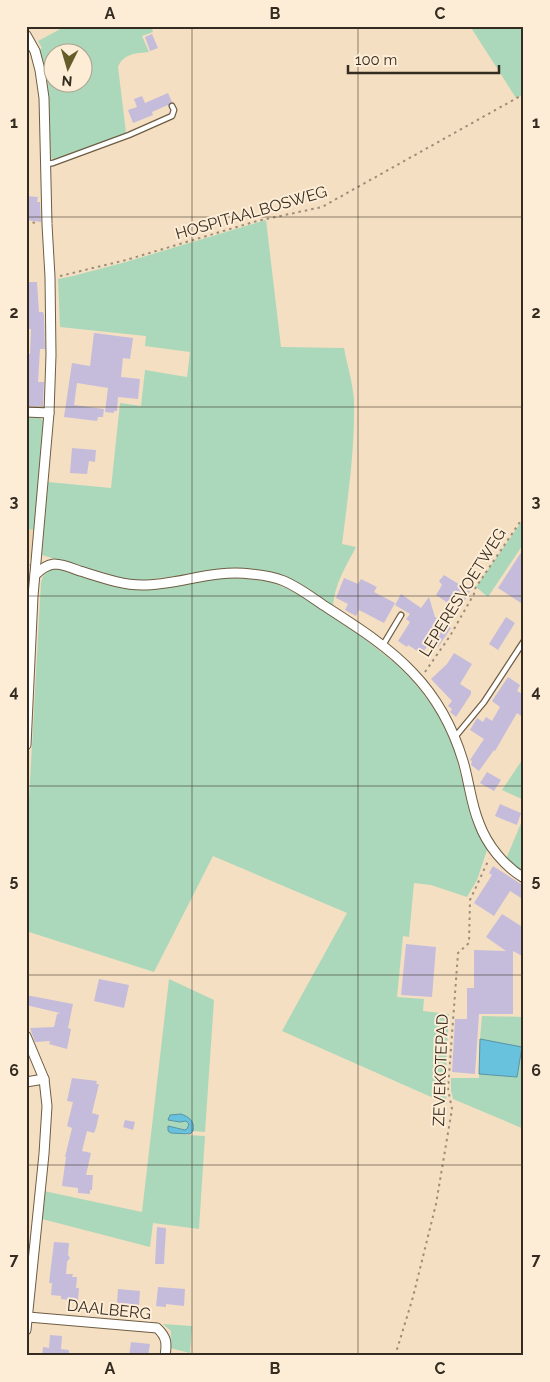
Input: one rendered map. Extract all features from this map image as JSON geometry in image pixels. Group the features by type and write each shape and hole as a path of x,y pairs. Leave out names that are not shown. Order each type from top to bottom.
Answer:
{"street":[{"path":"26,35 34,51 43,84 47,164 51,355 49,413 35,575 26,745"},
{"path":"26,412 49,413"},
{"path":"35,575 41,568 54,564 117,582 141,585 159,584 218,573 250,574 271,577 302,591 382,646 414,674 441,710 455,737 479,823 503,862 524,878"},
{"path":"26,1036 44,1079 47,1106 26,1330"},
{"path":"26,1082 44,1079"},
{"name":"DAALBERG","path":"28,1317 157,1328 165,1335 167,1345 165,1356"}],"lane":[{"path":"47,164 53,164 129,135 172,116 172,106"},
{"path":"382,646 401,615"},
{"path":"455,737 484,702 524,641"}],"path":[{"name":"HOSPITAALBOSWEG","path":"50,277 73,274 257,221 322,207 524,94"},
{"name":"LEPERESVOETWEG","path":"418,680 423,676 450,636 474,594 474,590 524,516"},
{"name":"ZEVEKOTEPAD","path":"395,1356 436,1204 448,1138 452,1109 448,1089 458,953 469,942 470,900 494,849"}],"shaded area":[{"path":"26,529 35,530 32,559 26,558"}],"green space":[{"path":"66,26 151,26 153,32 142,36 149,52 127,57 123,59 118,67 126,133 55,160 51,158 47,92 92,92 92,42 42,42 42,48 38,41"},
{"path":"470,26 524,26 524,94 516,98"},
{"path":"42,48 42,66 38,50"},
{"path":"266,220 281,347 344,348 352,388 354,419 352,455 342,544 356,547 338,583 333,607 305,588 280,576 199,573 138,581 119,579 42,555 48,482 111,488 120,403 141,406 145,370 187,377 190,352 145,346 146,336 60,327 58,279 126,262"},
{"path":"26,416 38,417 43,420 44,424 35,530 26,529"},
{"path":"524,518 524,543 488,597 476,587"},
{"path":"52,568 109,584 214,578 268,581 308,600 362,637 400,667 440,716 454,749 474,823 487,850 477,880 467,897 431,885 414,883 409,937 403,936 397,997 424,999 423,1011 449,1014 445,1087 447,1104 282,1031 347,913 213,856 154,972 26,931 26,854 41,582 43,576"},
{"path":"524,757 524,800 502,790"},
{"path":"524,816 524,875 506,859"},
{"path":"169,979 214,1000 205,1132 193,1131 192,1122 187,1117 170,1115 168,1120 186,1121 189,1124 187,1129 179,1128 186,1135 205,1136 199,1229 153,1223 150,1247 42,1219 44,1191 142,1212"},
{"path":"482,1016 524,1017 524,1129 453,1099 451,1078 479,1078 479,1074 517,1077 522,1048 480,1039"},
{"path":"163,1324 192,1326 190,1353 170,1348 171,1331"}],"water":[{"path":"480,1039 522,1047 517,1077 479,1074"},
{"path":"181,1114 192,1122 193,1131 190,1134 171,1133 168,1131 168,1126 187,1129 189,1124 186,1121 168,1120 170,1115"}],"building":[{"path":"152,34 158,48 150,51 145,37"},
{"path":"168,93 172,102 152,112 153,115 133,123 128,110 137,107 134,99 142,96 145,103"},
{"path":"26,196 38,197 37,202 40,202 41,222 26,220 28,205 26,205"},
{"path":"26,282 37,282 39,312 43,312 44,315 45,349 40,349 38,382 44,382 43,406 26,406 28,371 26,371 26,354 30,354 31,329 26,329"},
{"path":"94,333 133,338 130,359 123,358 121,377 140,379 138,399 118,397 117,411 114,411 114,413 105,412 108,388 77,383 74,405 104,409 103,417 98,417 97,421 64,417 72,363 90,366"},
{"path":"72,448 96,450 95,462 89,461 87,474 70,473"},
{"path":"524,548 524,605 498,588"},
{"path":"444,575 470,591 462,605 451,598 448,603 436,595 442,585 439,581"},
{"path":"344,578 358,584 361,579 377,587 374,592 395,603 384,623 359,610 356,616 345,610 348,604 336,598"},
{"path":"401,594 421,608 429,597 435,617 451,628 438,647 430,642 422,654 398,641 410,622 406,619 410,614 395,605"},
{"path":"506,617 515,623 498,650 489,644"},
{"path":"454,653 472,664 460,684 471,691 471,694 456,717 450,712 452,709 448,706 452,701 431,679 447,664"},
{"path":"508,677 520,685 517,691 524,695 524,718 517,713 495,751 479,771 471,765 472,761 470,760 484,739 470,730 477,718 483,722 486,717 492,721 500,707 492,701"},
{"path":"487,772 501,780 494,791 480,783"},
{"path":"500,804 521,813 517,825 495,816"},
{"path":"493,866 524,886 524,900 510,891 494,916 474,903 492,875 489,873"},
{"path":"502,914 524,928 524,957 513,951 513,1014 479,1014 475,1074 452,1072 455,1019 467,1019 467,988 474,988 474,950 506,951 486,937"},
{"path":"406,944 436,947 432,997 401,995"},
{"path":"99,979 129,985 124,1008 94,1001"},
{"path":"26,995 73,1004 68,1028 71,1029 67,1049 49,1044 50,1041 35,1042 30,1028 54,1027 57,1014 60,1013 26,1005"},
{"path":"72,1078 97,1081 96,1084 99,1084 92,1113 99,1115 96,1128 94,1133 87,1131 82,1151 91,1153 86,1175 93,1175 90,1194 78,1193 78,1188 62,1186 65,1157 72,1128 67,1126 73,1102 67,1101"},
{"path":"125,1120 135,1122 133,1130 123,1127"},
{"path":"157,1227 166,1228 164,1264 155,1264"},
{"path":"54,1242 69,1243 68,1255 70,1258 67,1262 66,1274 73,1274 72,1277 77,1277 76,1288 79,1288 78,1301 61,1299 61,1296 51,1295 52,1283 49,1283"},
{"path":"158,1287 185,1289 184,1306 166,1304 166,1307 156,1306"},
{"path":"118,1289 140,1291 139,1305 117,1303"},
{"path":"50,1335 62,1336 61,1349 69,1350 69,1356 42,1356 43,1347 49,1348"},
{"path":"131,1342 150,1344 148,1356 129,1356"}]}
